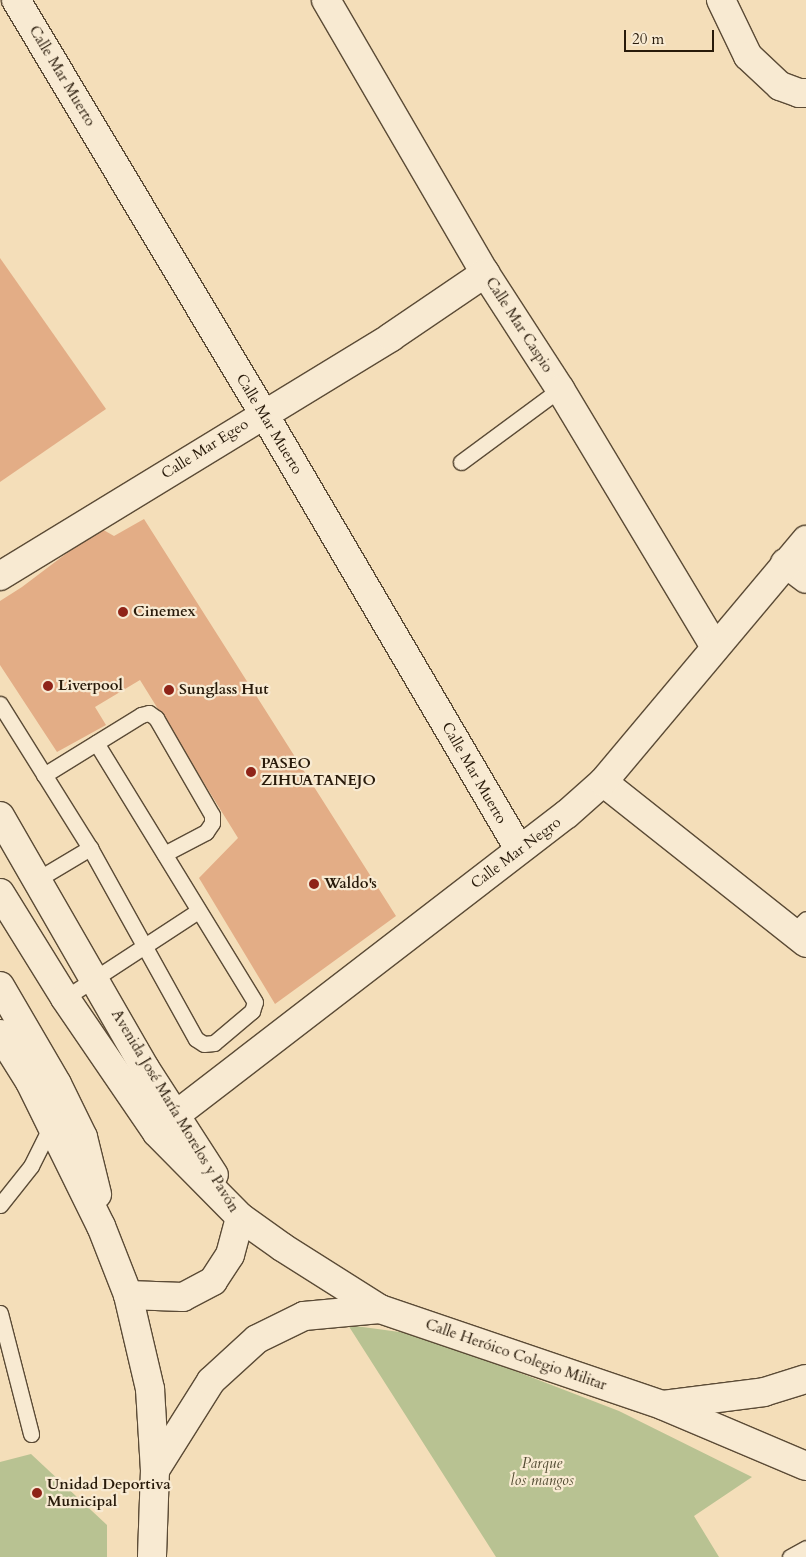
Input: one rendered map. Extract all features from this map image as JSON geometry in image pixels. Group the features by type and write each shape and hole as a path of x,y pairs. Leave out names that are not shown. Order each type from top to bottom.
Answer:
{"street":[{"name":"Calle Mar Muerto","path":"16,0 264,414 519,849"},
{"name":"Calle Mar Caspio","path":"326,0 485,273 560,389 715,647"},
{"path":"721,0 748,56 780,86 802,93"},
{"name":"Calle Mar Egeo","path":"0,576 391,338 485,273"},
{"name":"Calle Mar Negro","path":"157,1133 177,1114 519,849 567,814 603,782 715,647 796,571 806,540"},
{"path":"603,782 802,931"},
{"name":"Avenida José María Morelos y Pavón","path":"0,816 96,979 145,1068 177,1114 240,1217"},
{"name":"Avenida José María Morelos y Pavón","path":"0,893 65,998 157,1133 240,1217"},
{"path":"0,986 59,1116 128,1295 150,1389 155,1470 152,1557"},
{"path":"0,1034 30,1082 59,1116"},
{"path":"128,1295 183,1297 212,1281 230,1255 240,1217"},
{"name":"Calle Heróico Colegio Militar","path":"240,1217 282,1247 380,1309 662,1405 806,1466"},
{"path":"155,1470 211,1381 257,1339 304,1316 380,1309"},
{"path":"662,1405 764,1392 806,1379"}],"lane":[{"path":"461,462 560,389"},
{"path":"0,704 90,848 196,1039 204,1044 214,1043 252,1011 255,1002 251,992 198,911 96,744"},
{"path":"44,776 141,715 149,713 156,718 212,815 212,823 206,832 164,854"},
{"path":"38,880 90,848"},
{"path":"65,998 198,911"},
{"path":"0,1205 31,1166 59,1116"},
{"path":"0,1313 30,1434"},
{"path":"790,1557 806,1548"}],"green space":[{"name":"Parque los mangos","path":"348,1325 407,1333 484,1359 619,1411 752,1477 694,1516 719,1557 496,1557"},
{"name":"Unidad Deportiva Municipal","path":"31,1454 107,1525 107,1557 0,1557 0,1462"}],"building":[{"path":"0,258 106,409 0,482"},
{"name":"PASEO ZIHUATANEJO","path":"144,519 396,916 275,1004 199,878 238,838 140,680 95,707 106,725 57,752 0,665 0,601 22,587 100,528 114,536"}],"place":[{"name":"Cinemex","path":"123,612"},
{"name":"Liverpool","path":"48,686"},
{"name":"Sunglass Hut","path":"169,690"},
{"name":"PASEO ZIHUATANEJO","path":"251,772"},
{"name":"Waldo's","path":"314,884"},
{"name":"Unidad Deportiva Municipal","path":"37,1493"}]}
